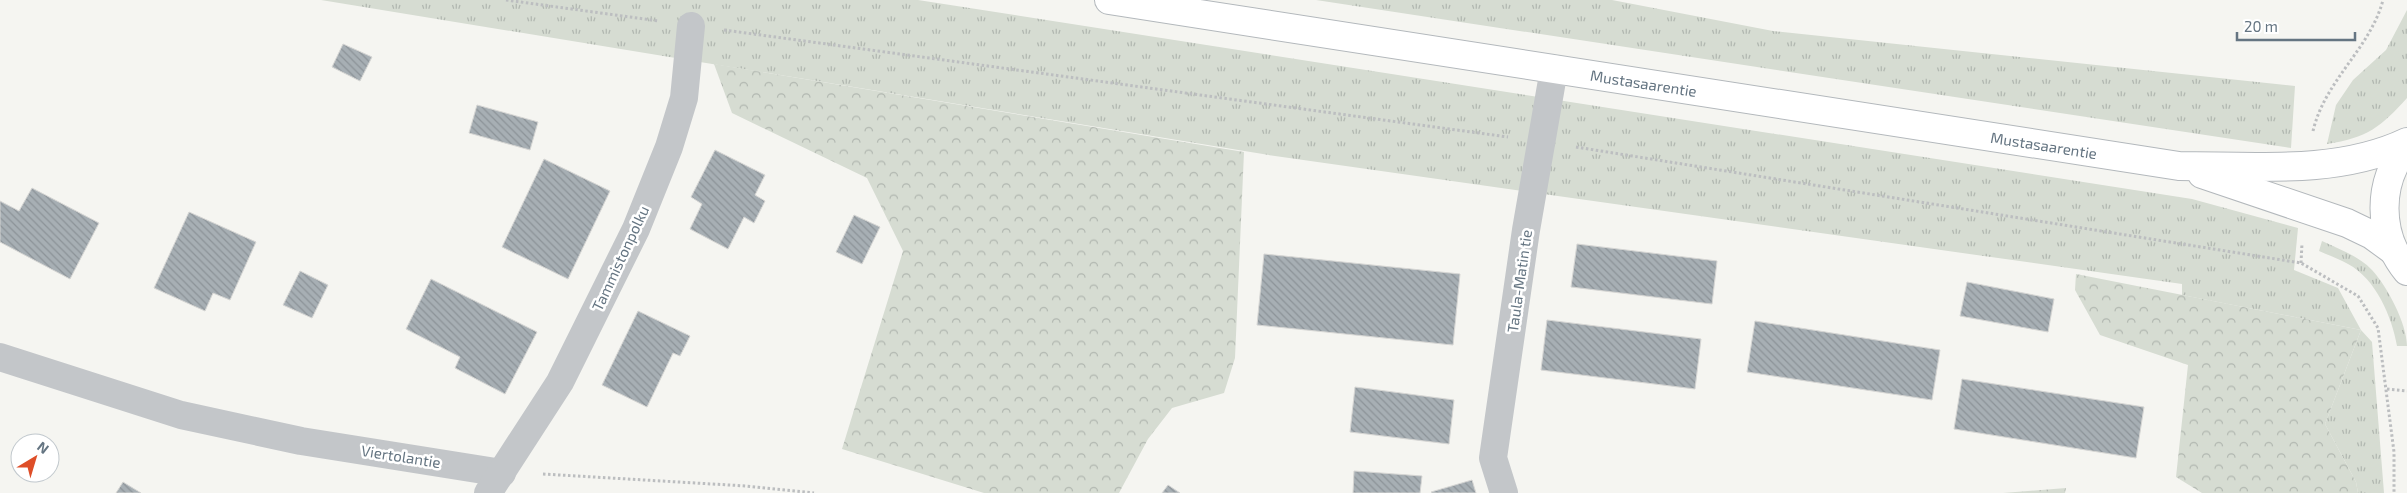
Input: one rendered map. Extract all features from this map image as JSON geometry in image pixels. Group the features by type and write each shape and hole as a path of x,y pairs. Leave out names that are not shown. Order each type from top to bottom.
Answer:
{"main road":[{"name":"Mustasaarentie","path":"1109,0 2179,166 2305,166 2370,156 2407,142"},
{"path":"2400,261 2387,232 2384,212 2385,192 2391,172 2407,146"},
{"name":"Mustasaarentie","path":"2179,166 2347,223 2372,235 2400,261"}],"street":[{"name":"Tammistonpolku","path":"495,483 560,382 636,229 669,147 684,98 691,26"},
{"name":"Taula-Matin tie","path":"1504,493 1493,458 1526,230 1543,142 1554,69"},
{"name":"Viertolantie","path":"0,357 181,415 495,483"}],"path":[{"path":"506,0 1543,142 2301,263 2358,296 2378,328 2394,452 2394,493"},
{"path":"2387,390 2407,391"},
{"path":"495,483 746,486 814,493"}],"green space":[{"path":"321,0 918,0 2192,199 2298,228 2294,270 2338,288 2361,330 2182,295 2182,284 1275,156"},
{"path":"1316,0 1612,0 1773,31 2295,86 2291,148"},
{"path":"2407,10 2407,98 2389,117 2372,130 2353,138 2327,144 2336,105 2353,80 2386,50"},
{"path":"714,64 1244,152 1235,358 1224,393 1172,408 1148,439 1119,493 984,493 842,449 903,251 867,178 732,113"},
{"path":"2322,241 2361,261 2378,277 2390,295 2400,317 2404,327 2407,346 2397,346 2387,311 2367,279 2348,264 2319,251"},
{"path":"2076,274 2361,330 2325,424 2356,482 2358,493 2202,493 2176,477 2188,365 2100,335 2075,290"},
{"path":"2361,330 2372,342 2384,493 2358,493 2356,482 2325,424"},
{"path":"2066,488 2065,493 2003,493"}],"building":[{"path":"343,44 372,57 360,81 332,67"},
{"path":"477,105 538,122 530,150 469,133"},
{"path":"715,150 765,175 755,195 765,201 754,223 744,217 728,249 690,229 702,204 691,197"},
{"path":"544,159 610,191 568,279 502,247"},
{"path":"32,188 99,223 70,279 0,242 0,201 19,211"},
{"path":"189,212 256,242 230,300 213,293 205,311 154,288"},
{"path":"854,215 880,227 862,264 836,252"},
{"path":"1577,244 1717,261 1712,304 1571,287"},
{"path":"1264,254 1460,274 1453,345 1257,325"},
{"path":"300,271 328,285 312,318 283,305"},
{"path":"431,279 537,332 505,394 455,368 460,357 406,329"},
{"path":"1967,282 2054,299 2048,332 1960,316"},
{"path":"638,311 690,336 680,356 673,353 647,407 602,385"},
{"path":"1547,320 1701,339 1695,389 1541,370"},
{"path":"1755,321 1940,350 1932,400 1747,372"},
{"path":"1962,379 2144,407 2136,458 1954,429"},
{"path":"1355,387 1454,400 1449,444 1350,432"},
{"path":"1354,471 1422,476 1420,493 1353,493"},
{"path":"1472,480 1476,493 1431,492"},
{"path":"123,482 141,493 116,493"},
{"path":"1168,485 1180,493 1162,493"}]}
